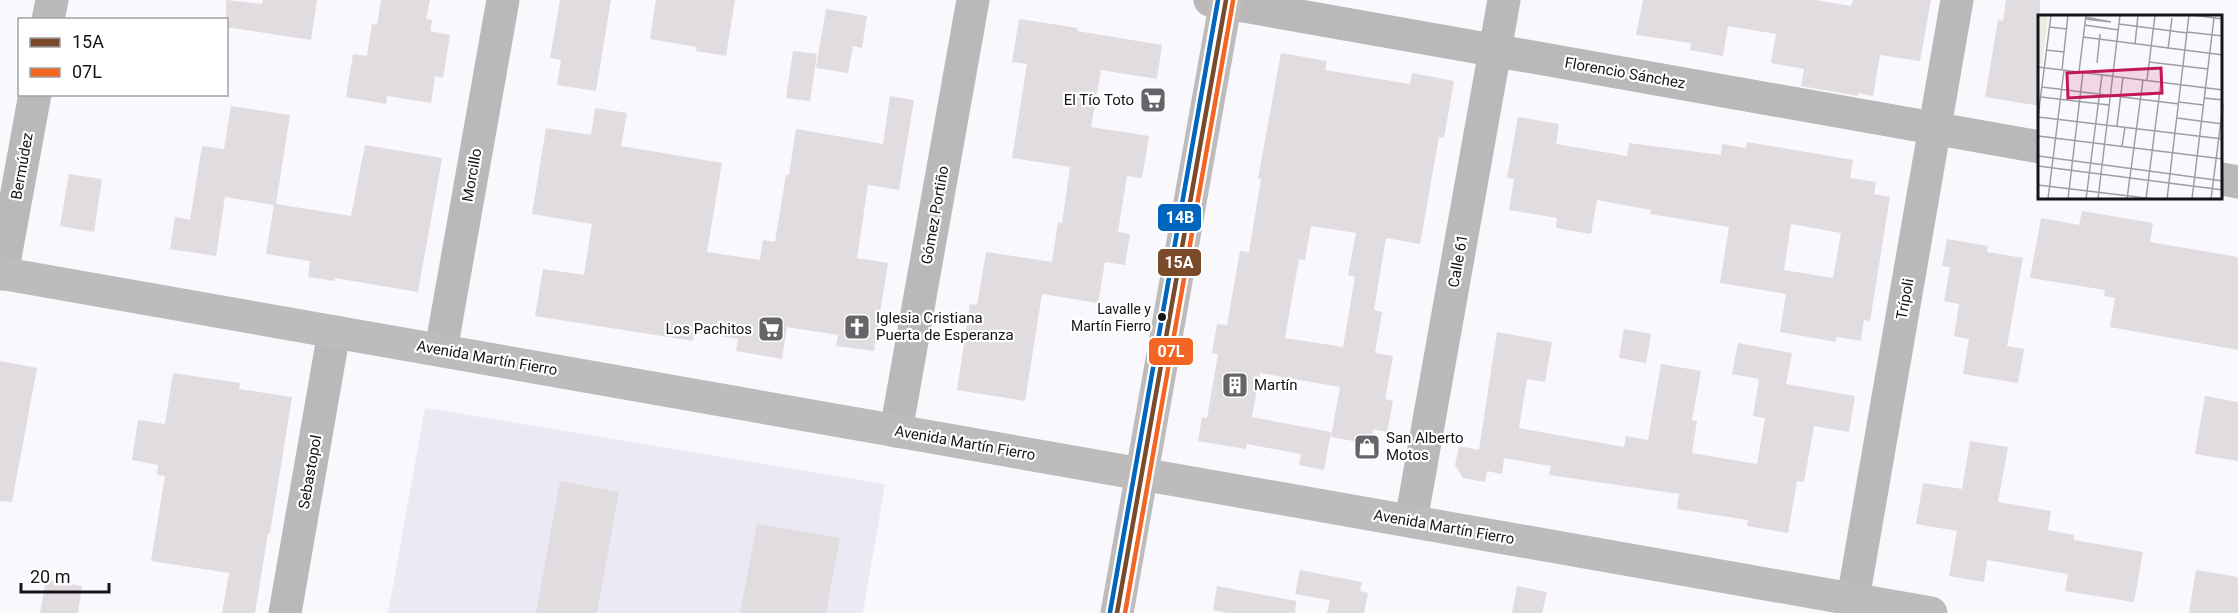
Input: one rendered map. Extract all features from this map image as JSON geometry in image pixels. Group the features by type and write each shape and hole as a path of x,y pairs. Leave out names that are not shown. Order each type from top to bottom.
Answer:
{"main road":[{"path":"1117,613 1221,1"},
{"name":"Avenida Martín Fierro","path":"1,273 1931,613"}],"street":[{"path":"48,18 52,0"},
{"name":"Morcillo","path":"441,350 503,0"},
{"name":"Gómez Portiño","path":"896,430 973,0"},
{"name":"Calle 61","path":"1411,521 1504,0"},
{"name":"Trípoli","path":"1854,599 1958,0"},
{"name":"Florencio Sánchez","path":"1221,1 2038,147"},
{"name":"Bermúdez","path":"1,273 35,96"},
{"path":"2223,179 2238,182"},
{"name":"Sebastopol","path":"285,613 334,332"}],"shaded area":[{"path":"425,408 885,484 863,613 388,613"}],"building":[{"path":"226,0 262,4 263,0 317,0 311,40 228,27 228,18 226,18"},
{"path":"381,0 430,0 426,19 432,20 430,31 450,35 443,78 435,76 431,103 387,96 386,104 346,97 353,54 367,56 372,24 377,25"},
{"path":"560,0 611,0 596,91 557,85 561,60 550,58"},
{"path":"656,0 735,0 726,56 696,51 697,47 650,39"},
{"path":"1643,0 1816,0 1851,6 1853,0 1931,0 1920,61 1880,55 1873,96 1858,93 1858,96 1801,86 1804,69 1771,63 1776,34 1728,26 1723,56 1690,50 1691,43 1636,35"},
{"path":"2006,0 2040,0 2038,106 1985,97 1998,20 2003,21"},
{"path":"826,9 867,16 862,48 853,46 848,73 816,68"},
{"path":"1019,19 1162,45 1157,79 1101,70 1091,127 1149,136 1142,178 1127,176 1118,232 1130,234 1125,265 1105,262 1098,303 1042,294 1025,401 957,390 970,304 977,305 986,252 1052,262 1058,222 1062,223 1070,167 1012,158 1027,64 1012,62"},
{"path":"793,51 817,54 810,101 786,98"},
{"path":"1281,53 1327,61 1325,70 1410,84 1412,73 1454,81 1444,138 1439,137 1420,244 1386,238 1374,310 1382,312 1375,353 1393,356 1385,399 1393,401 1387,432 1373,429 1370,444 1331,437 1340,387 1260,373 1252,417 1331,432 1324,470 1299,465 1301,454 1247,444 1246,449 1198,441 1202,417 1207,418 1218,354 1212,353 1217,324 1227,325 1240,251 1249,252 1261,179 1258,179","holes":["1311,226 1356,233 1348,275 1355,277 1343,347 1285,338 1299,259 1305,260"]},
{"path":"890,96 914,100 899,190 868,185 857,258 888,263 874,351 836,346 838,335 787,327 782,359 736,351 738,339 694,332 693,341 535,316 543,269 584,275 592,224 532,214 546,128 591,135 595,108 627,113 621,146 722,163 707,252 760,260 763,240 775,242 796,129 883,144"},
{"path":"231,106 290,115 276,204 351,216 365,145 442,158 418,292 335,278 335,281 308,277 310,261 266,254 274,205 225,197 216,256 170,249 175,217 190,220 202,146 224,149"},
{"path":"1518,117 1559,124 1556,144 1627,156 1629,143 1721,155 1722,144 1746,148 1747,142 1853,160 1850,178 1876,182 1874,194 1890,197 1870,321 1864,320 1861,341 1836,337 1836,342 1780,332 1786,294 1720,283 1729,227 1650,214 1651,210 1597,200 1591,234 1556,228 1557,218 1509,210 1514,179 1507,178","holes":["1791,224 1841,233 1833,278 1784,270"]},
{"path":"69,174 102,179 94,232 60,226"},
{"path":"2082,211 2153,223 2150,242 2238,257 2238,350 2110,327 2115,298 2104,296 2105,290 2030,278 2041,218 2079,225"},
{"path":"1947,239 1988,246 1987,252 2023,258 2007,346 2024,349 2018,383 1963,374 1969,339 1954,336 1959,304 1944,301 1950,267 1942,266"},
{"path":"1624,329 1651,334 1646,363 1619,358"},
{"path":"1497,332 1552,342 1545,382 1527,379 1519,428 1624,447 1626,436 1648,440 1661,364 1701,371 1692,420 1697,421 1692,453 1757,464 1765,418 1753,416 1759,379 1732,374 1738,343 1792,353 1786,384 1855,396 1849,432 1814,426 1804,482 1797,481 1788,533 1747,526 1748,520 1677,509 1679,494 1549,475 1551,466 1504,458 1502,474 1487,471 1485,482 1463,478 1455,465 1459,446 1479,450"},
{"path":"0,361 37,368 12,502 0,501"},
{"path":"173,373 240,383 239,389 292,397 255,613 222,613 229,573 151,561 165,476 157,475 158,465 132,460 138,420 165,424"},
{"path":"2205,396 2238,402 2238,461 2195,454"},
{"path":"1970,441 2008,447 1998,502 2051,511 2048,530 2074,535 2074,540 2143,552 2134,602 2065,591 2068,574 1987,560 1984,582 1949,576 1957,531 1916,524 1923,483 1962,489"},
{"path":"560,481 619,492 597,613 536,613"},
{"path":"757,524 840,538 826,613 740,613"},
{"path":"1300,570 1362,582 1360,591 1368,593 1364,613 1327,613 1330,600 1295,594"},
{"path":"2196,570 2238,577 2238,613 2189,613"},
{"path":"46,580 82,586 78,613 40,613"},
{"path":"1217,586 1296,601 1295,613 1228,613 1213,610"},
{"path":"1517,586 1547,592 1542,613 1512,613"}],"transit line":[{"name":"14B","path":"1110,612 1218,0"},
{"name":"15A","path":"1117,613 1226,0"},
{"name":"07L","path":"1125,613 1233,1"}],"place":[{"name":"El Tío Toto","path":"1153,100"},
{"name":"Lavalle y Martín Fierro","path":"1162,317"},
{"name":"Iglesia Cristiana Puerta de Esperanza","path":"857,327"},
{"name":"Los Pachitos","path":"771,329"},
{"name":"Martín","path":"1235,385"},
{"name":"San Alberto Motos","path":"1367,447"}]}
